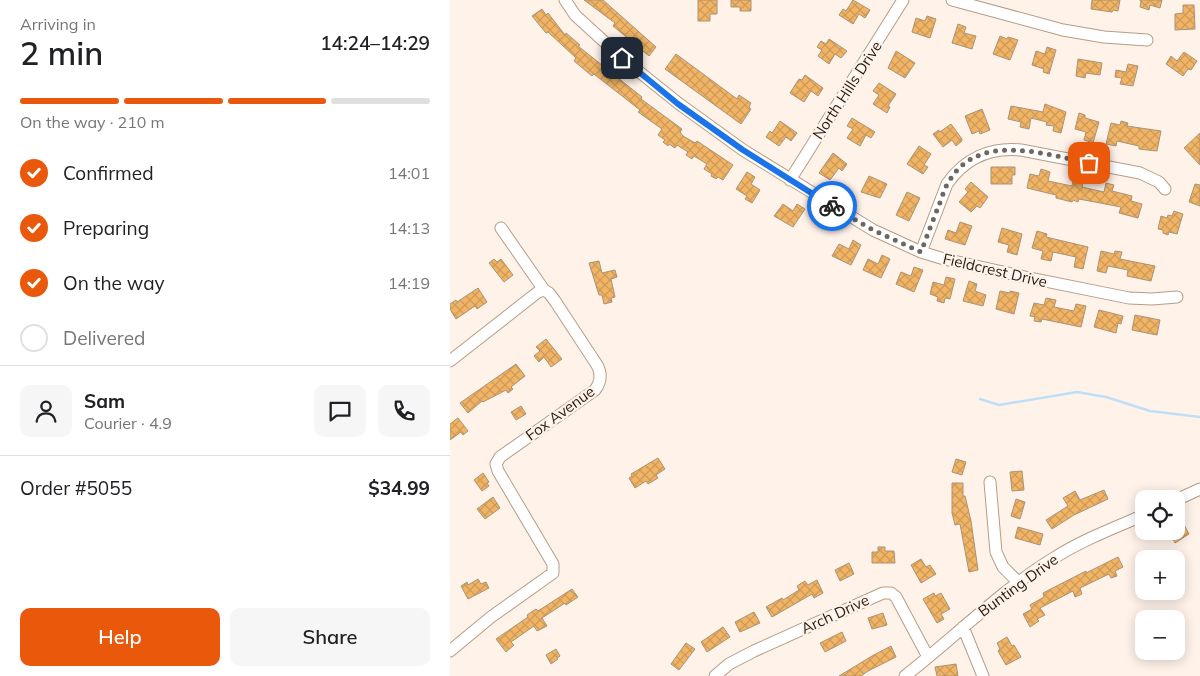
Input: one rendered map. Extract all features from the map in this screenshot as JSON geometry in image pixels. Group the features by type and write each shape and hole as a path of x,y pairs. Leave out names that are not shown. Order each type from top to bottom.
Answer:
{"street":[{"name":"Fieldcrest Drive","path":"565,0 575,15 622,58 678,104 743,150 873,230 921,252 944,259 1129,298 1152,299 1177,296"},
{"name":"North Hills Drive","path":"790,180 903,0"},
{"path":"952,0 1063,30 1104,37 1147,40"},
{"path":"921,252 947,184 965,164 992,151 1021,150 1140,173 1160,182 1165,189"},
{"name":"Fox Avenue","path":"450,651 491,617 553,573 553,564 498,471 496,464 500,457 595,390 600,376 597,365 566,317 549,293 544,290 502,228"},
{"path":"450,361 538,292 544,290"},
{"path":"990,482 996,552 1003,567 1018,582"},
{"path":"1185,496 1200,490"},
{"name":"Bunting Drive","path":"904,676 1018,582 1071,548 1135,519"},
{"name":"Arch Drive","path":"715,676 729,664 754,651 883,593 891,593 896,597 928,657"},
{"path":"963,627 983,676"}],"building":[{"path":"584,0 603,0 656,47 649,56 613,26 615,23"},
{"path":"698,0 717,0 717,14 710,14 710,21 698,21"},
{"path":"731,0 751,0 751,11 740,11 740,7 731,7"},
{"path":"853,0 870,10 865,18 859,14 853,24 839,15 843,9 846,11"},
{"path":"1092,0 1120,0 1118,11 1091,9"},
{"path":"1140,0 1162,0 1160,8 1150,5 1149,10 1140,7"},
{"path":"1183,5 1194,5 1195,29 1175,30 1175,14 1183,13"},
{"path":"542,9 546,15 548,13 565,35 566,33 580,45 578,46 642,97 641,99 682,129 680,132 683,136 695,143 697,141 733,165 723,180 711,176 712,174 704,169 707,164 694,156 692,159 686,155 688,152 677,145 675,148 669,144 668,146 663,142 665,140 658,135 662,129 638,112 640,110 594,74 592,76 574,61 576,58 548,32 546,33 532,16"},
{"path":"927,16 936,19 930,38 912,32 916,18 925,21"},
{"path":"958,24 966,27 964,33 976,36 972,49 952,43"},
{"path":"1000,36 1018,40 1010,60 993,54"},
{"path":"829,39 847,51 841,58 835,54 829,64 818,56 822,50 817,47 821,41 826,44"},
{"path":"1047,47 1056,50 1049,74 1043,72 1044,69 1032,65 1036,51 1045,54"},
{"path":"896,51 915,63 905,78 888,68"},
{"path":"1184,52 1197,61 1191,70 1188,69 1183,76 1166,64 1171,56 1177,61"},
{"path":"676,54 737,99 739,95 751,103 749,107 751,109 741,124 665,69"},
{"path":"1078,59 1102,63 1100,75 1086,73 1085,78 1076,76"},
{"path":"1128,64 1138,66 1133,86 1120,84 1122,78 1115,77 1116,70 1126,72"},
{"path":"805,75 823,88 818,96 811,91 804,102 790,93 799,79 802,80"},
{"path":"879,83 896,94 888,106 890,107 887,113 873,104 879,95 873,91"},
{"path":"1045,104 1066,112 1061,133 1053,131 1054,126 1046,125 1047,122 1031,118 1029,129 1020,127 1021,122 1008,119 1011,106 1043,112"},
{"path":"982,109 990,130 980,134 979,131 972,134 965,116"},
{"path":"1079,113 1085,115 1085,118 1099,122 1093,143 1084,140 1086,132 1075,129"},
{"path":"852,118 875,132 871,138 866,135 860,146 847,138 853,129 847,126"},
{"path":"780,121 797,133 791,141 786,137 779,146 766,137 770,131 772,133"},
{"path":"1121,121 1128,123 1127,126 1161,131 1157,151 1139,149 1139,146 1117,141 1116,146 1106,144 1111,123 1120,125"},
{"path":"951,124 962,141 956,146 952,140 943,147 933,134 939,130 940,132"},
{"path":"1200,133 1200,165 1184,148"},
{"path":"919,146 931,154 924,165 928,167 923,174 907,164"},
{"path":"833,153 847,164 842,171 839,168 830,180 819,173"},
{"path":"991,167 1015,167 1015,175 1012,175 1012,184 991,184"},
{"path":"1041,169 1050,172 1048,181 1072,186 1074,177 1084,179 1082,187 1104,192 1106,183 1114,185 1112,191 1132,196 1131,201 1142,204 1138,218 1119,213 1121,207 1079,199 1078,202 1073,200 1072,202 1056,198 1056,195 1027,188 1030,174 1039,176"},
{"path":"747,172 755,177 751,184 760,190 752,203 745,199 747,196 736,189"},
{"path":"869,176 887,184 880,198 861,192"},
{"path":"971,182 988,197 980,208 977,206 971,212 959,202 968,192 965,189"},
{"path":"1195,184 1200,185 1200,206 1189,202"},
{"path":"907,192 920,198 909,221 896,215"},
{"path":"783,204 793,211 797,204 805,209 793,227 774,216"},
{"path":"1174,211 1183,214 1177,234 1169,232 1168,235 1163,233 1163,230 1158,229 1161,216 1167,218 1168,215 1172,216"},
{"path":"960,222 972,226 965,245 945,239 948,230 956,233"},
{"path":"1002,228 1022,234 1017,255 1007,252 1009,245 998,242"},
{"path":"1037,231 1047,234 1046,237 1088,247 1083,269 1074,267 1076,257 1053,252 1051,261 1041,259 1043,251 1032,248"},
{"path":"853,240 861,245 851,265 832,256 839,244 849,249"},
{"path":"1101,251 1114,254 1115,251 1122,252 1120,259 1155,266 1151,281 1127,276 1128,270 1108,266 1106,273 1097,271"},
{"path":"882,255 890,259 881,278 863,270 868,259 878,264"},
{"path":"494,259 497,262 501,259 513,275 504,282 489,263"},
{"path":"599,261 602,273 615,270 617,277 611,279 615,297 611,298 612,302 604,304 602,295 599,295 589,263"},
{"path":"914,267 923,270 914,292 896,284 901,272 911,276"},
{"path":"946,277 955,279 950,299 945,298 944,303 937,301 938,297 930,294 933,282 944,285"},
{"path":"969,281 977,284 975,291 986,295 983,306 963,301"},
{"path":"478,288 487,302 477,309 475,306 456,319 450,309 450,304 456,300 457,302"},
{"path":"1000,291 1019,293 1014,314 996,309"},
{"path":"1046,298 1056,300 1054,307 1074,311 1076,304 1086,306 1081,327 1042,319 1041,322 1034,321 1035,317 1030,316 1034,303 1044,305"},
{"path":"1099,310 1123,316 1121,324 1118,323 1116,333 1094,327"},
{"path":"1135,315 1160,320 1157,335 1132,330"},
{"path":"546,339 562,359 551,367 544,357 539,362 534,356 540,351 536,347"},
{"path":"516,364 525,376 511,387 513,389 508,393 506,390 482,401 468,413 460,403"},
{"path":"521,406 526,414 516,420 511,412"},
{"path":"458,418 468,431 463,435 461,432 450,440 450,424"},
{"path":"658,458 665,469 656,475 658,478 648,484 646,481 635,488 629,478 632,476 631,474"},
{"path":"956,459 966,462 962,475 952,472"},
{"path":"1022,471 1024,490 1012,491 1010,472"},
{"path":"483,473 489,482 487,483 489,486 482,491 474,480"},
{"path":"952,483 963,483 963,496 965,496 971,521 978,570 969,572 960,524 955,525 952,513"},
{"path":"1104,490 1108,499 1074,515 1052,529 1046,520 1068,506 1063,498 1075,491 1080,500"},
{"path":"493,497 500,508 485,519 477,509"},
{"path":"1016,499 1025,502 1020,519 1011,516"},
{"path":"1018,527 1043,534 1040,545 1015,538"},
{"path":"1185,527 1189,534 1185,537"},
{"path":"878,547 885,547 885,551 894,551 895,563 872,563 872,552 878,552"},
{"path":"1118,557 1123,567 1115,571 1117,576 1111,578 1109,574 1080,588 1082,594 1075,597 1073,591 1040,608 1045,615 1037,619 1039,621 1030,627 1023,614 1032,609 1030,605 1044,597 1043,593"},
{"path":"921,559 926,567 930,565 936,574 921,583 911,565"},
{"path":"849,563 854,574 840,581 835,570"},
{"path":"478,579 481,584 486,582 489,588 468,599 461,586 467,582 468,585"},
{"path":"817,580 823,593 814,598 812,594 772,617 766,607 782,598 783,600 799,590 797,586 805,581 808,585"},
{"path":"572,589 578,597 542,618 547,626 537,631 534,626 511,642 514,645 506,652 496,639 528,617 527,615 536,609 538,611"},
{"path":"934,593 935,596 941,593 950,609 941,614 944,619 937,623 923,599"},
{"path":"754,612 760,623 740,632 735,622"},
{"path":"883,613 887,625 872,629 868,618"},
{"path":"723,627 730,637 707,652 701,642"},
{"path":"842,632 846,641 825,652 820,643"},
{"path":"1007,637 1021,657 1006,665 998,651 1000,649 997,643"},
{"path":"686,643 695,649 679,670 671,664"},
{"path":"891,646 896,657 861,676 839,676 872,656"},
{"path":"556,649 560,656 551,664 546,655"},
{"path":"956,664 958,676 937,676 935,667"}],"waterway":[{"path":"980,399 999,405 1077,392 1106,397 1150,411 1200,417"}],"way so far":[{"path":"832,206 873,230 921,252 947,184 965,164 982,154 1011,149 1089,163"}],"route":[{"path":"622,58 678,104 743,150 832,206"}]}
